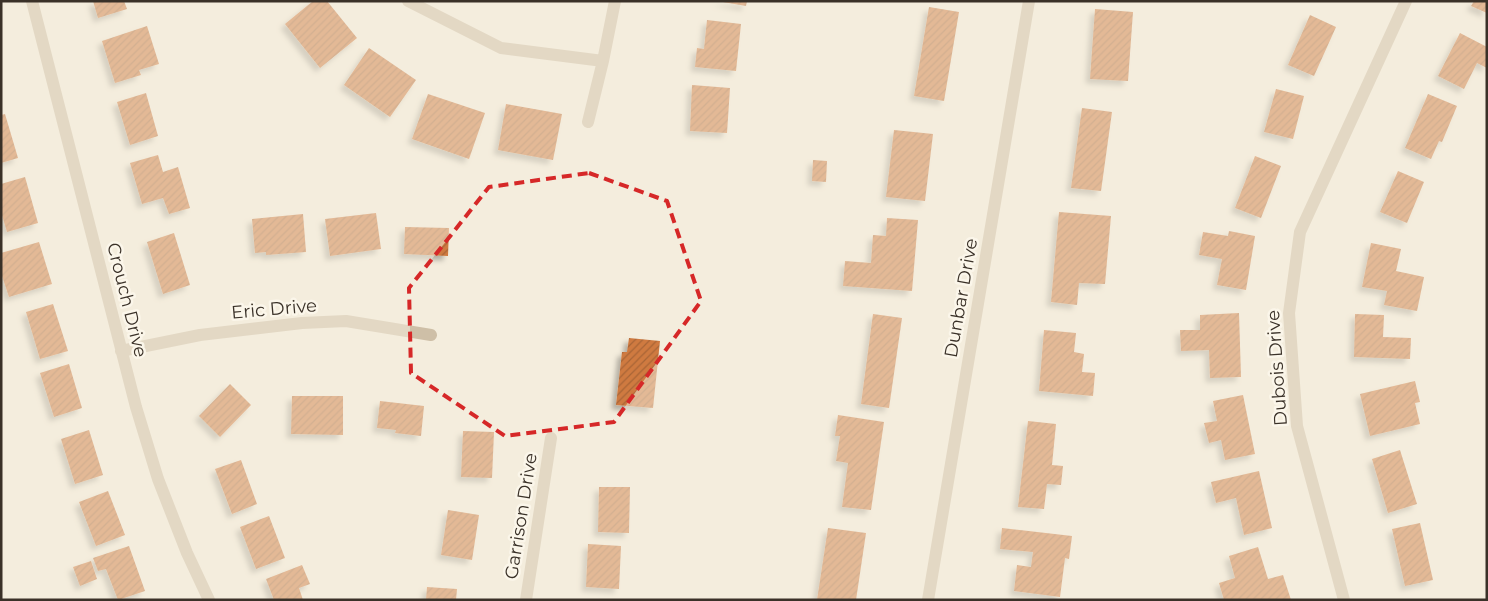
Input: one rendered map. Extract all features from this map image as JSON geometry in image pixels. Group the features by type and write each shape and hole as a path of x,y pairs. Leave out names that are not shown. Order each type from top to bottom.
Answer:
{"street":[{"name":"Crouch Drive","path":"32,1 121,350 158,479 187,553 209,600"},
{"path":"408,1 501,48 603,60"},
{"path":"588,122 615,1"},
{"name":"Dunbar Drive","path":"928,600 1029,1"},
{"name":"Dubois Drive","path":"1344,600 1297,426 1289,313 1300,232 1406,1"},
{"name":"Eric Drive","path":"121,350 200,335 302,323 346,321 431,335"},
{"name":"Garrison Drive","path":"526,600 551,438"}],"highlighted area":[{"path":"589,173 667,201 701,301 614,422 505,436 411,373 409,288 489,187"}],"building":[{"path":"93,1 124,1 127,9 98,18"},
{"path":"313,1 327,1 357,38 320,68 285,24"},
{"path":"717,1 747,1 746,6"},
{"path":"1474,1 1487,1 1487,13 1471,6"},
{"path":"929,7 959,12 944,101 914,96"},
{"path":"1095,9 1133,12 1128,81 1090,79"},
{"path":"1310,15 1336,27 1314,76 1288,65"},
{"path":"707,20 741,24 736,71 695,67 697,48 704,49"},
{"path":"147,26 159,64 139,70 141,75 115,83 102,41"},
{"path":"1460,33 1487,47 1487,68 1477,63 1464,89 1438,76"},
{"path":"369,48 416,80 390,117 344,85"},
{"path":"692,85 730,88 727,133 690,131"},
{"path":"1276,89 1304,96 1293,139 1264,132"},
{"path":"146,93 158,136 130,145 117,102"},
{"path":"428,94 485,113 469,159 412,139"},
{"path":"1428,94 1457,106 1442,142 1439,141 1431,159 1405,148"},
{"path":"506,104 562,114 553,160 498,150"},
{"path":"1082,108 1112,112 1101,191 1071,188"},
{"path":"5,114 18,158 1,163 1,115"},
{"path":"894,130 933,134 925,201 886,197"},
{"path":"158,155 163,172 178,167 190,208 169,214 163,198 142,204 130,163"},
{"path":"1255,156 1281,166 1261,218 1235,208"},
{"path":"813,160 827,161 826,182 812,181"},
{"path":"1398,171 1424,182 1407,223 1380,212"},
{"path":"25,177 38,223 7,232 1,212 1,184"},
{"path":"1059,212 1111,216 1105,284 1079,283 1077,305 1051,302"},
{"path":"376,213 381,249 330,256 325,219"},
{"path":"303,214 306,252 266,255 266,252 255,253 252,219"},
{"path":"887,218 918,220 912,291 843,286 845,261 871,263 873,235 886,236"},
{"path":"405,227 449,228 448,256 404,254"},
{"path":"1229,231 1255,236 1246,290 1217,285 1222,259 1199,255 1203,232 1228,236"},
{"path":"174,233 190,285 163,294 147,242"},
{"path":"39,242 52,284 9,297 1,273 1,253"},
{"path":"1371,243 1401,249 1396,271 1424,277 1417,311 1384,305 1387,291 1362,287"},
{"path":"53,304 68,351 40,359 26,312"},
{"path":"1239,313 1241,377 1210,378 1209,350 1181,351 1180,330 1200,330 1200,315"},
{"path":"873,314 902,318 889,408 861,404"},
{"path":"1355,314 1384,315 1383,337 1411,338 1410,359 1354,357"},
{"path":"1044,330 1076,333 1074,352 1084,354 1082,372 1095,373 1093,396 1039,391"},
{"path":"629,338 660,341 653,408 616,405 622,352 627,352"},
{"path":"69,364 82,408 54,417 40,373"},
{"path":"1415,381 1420,402 1415,403 1420,424 1370,436 1360,394"},
{"path":"230,384 251,405 220,437 199,416"},
{"path":"1243,395 1255,454 1225,460 1221,440 1209,443 1204,423 1217,421 1213,401"},
{"path":"292,396 343,396 343,435 291,434"},
{"path":"380,401 424,406 421,436 395,433 396,430 377,428"},
{"path":"838,415 884,422 871,510 842,507 848,463 836,461 840,436 835,436"},
{"path":"1028,421 1056,424 1052,465 1063,466 1061,485 1047,484 1044,509 1018,507"},
{"path":"89,430 103,475 75,484 61,439"},
{"path":"463,431 494,432 492,478 461,477"},
{"path":"1400,450 1417,504 1388,513 1372,459"},
{"path":"241,460 257,504 232,514 215,469"},
{"path":"1259,471 1272,528 1244,535 1236,498 1216,503 1211,482"},
{"path":"599,487 630,487 629,533 598,532"},
{"path":"108,491 125,535 96,546 79,502"},
{"path":"448,510 479,515 472,560 441,555"},
{"path":"269,516 285,558 256,569 240,527"},
{"path":"1420,523 1433,580 1405,586 1392,529"},
{"path":"828,528 866,533 856,600 817,600"},
{"path":"1002,528 1072,536 1069,559 1065,558 1060,597 1014,591 1017,565 1031,567 1033,552 1000,549"},
{"path":"588,544 621,546 619,589 586,587"},
{"path":"129,546 145,591 118,600 106,569 98,571 93,558"},
{"path":"1258,547 1268,579 1283,575 1291,600 1224,600 1219,583 1235,578 1229,556"},
{"path":"91,561 97,579 80,586 73,567"},
{"path":"302,565 310,584 299,588 303,600 274,600 266,579"},
{"path":"427,587 457,589 456,600 426,600"}]}
